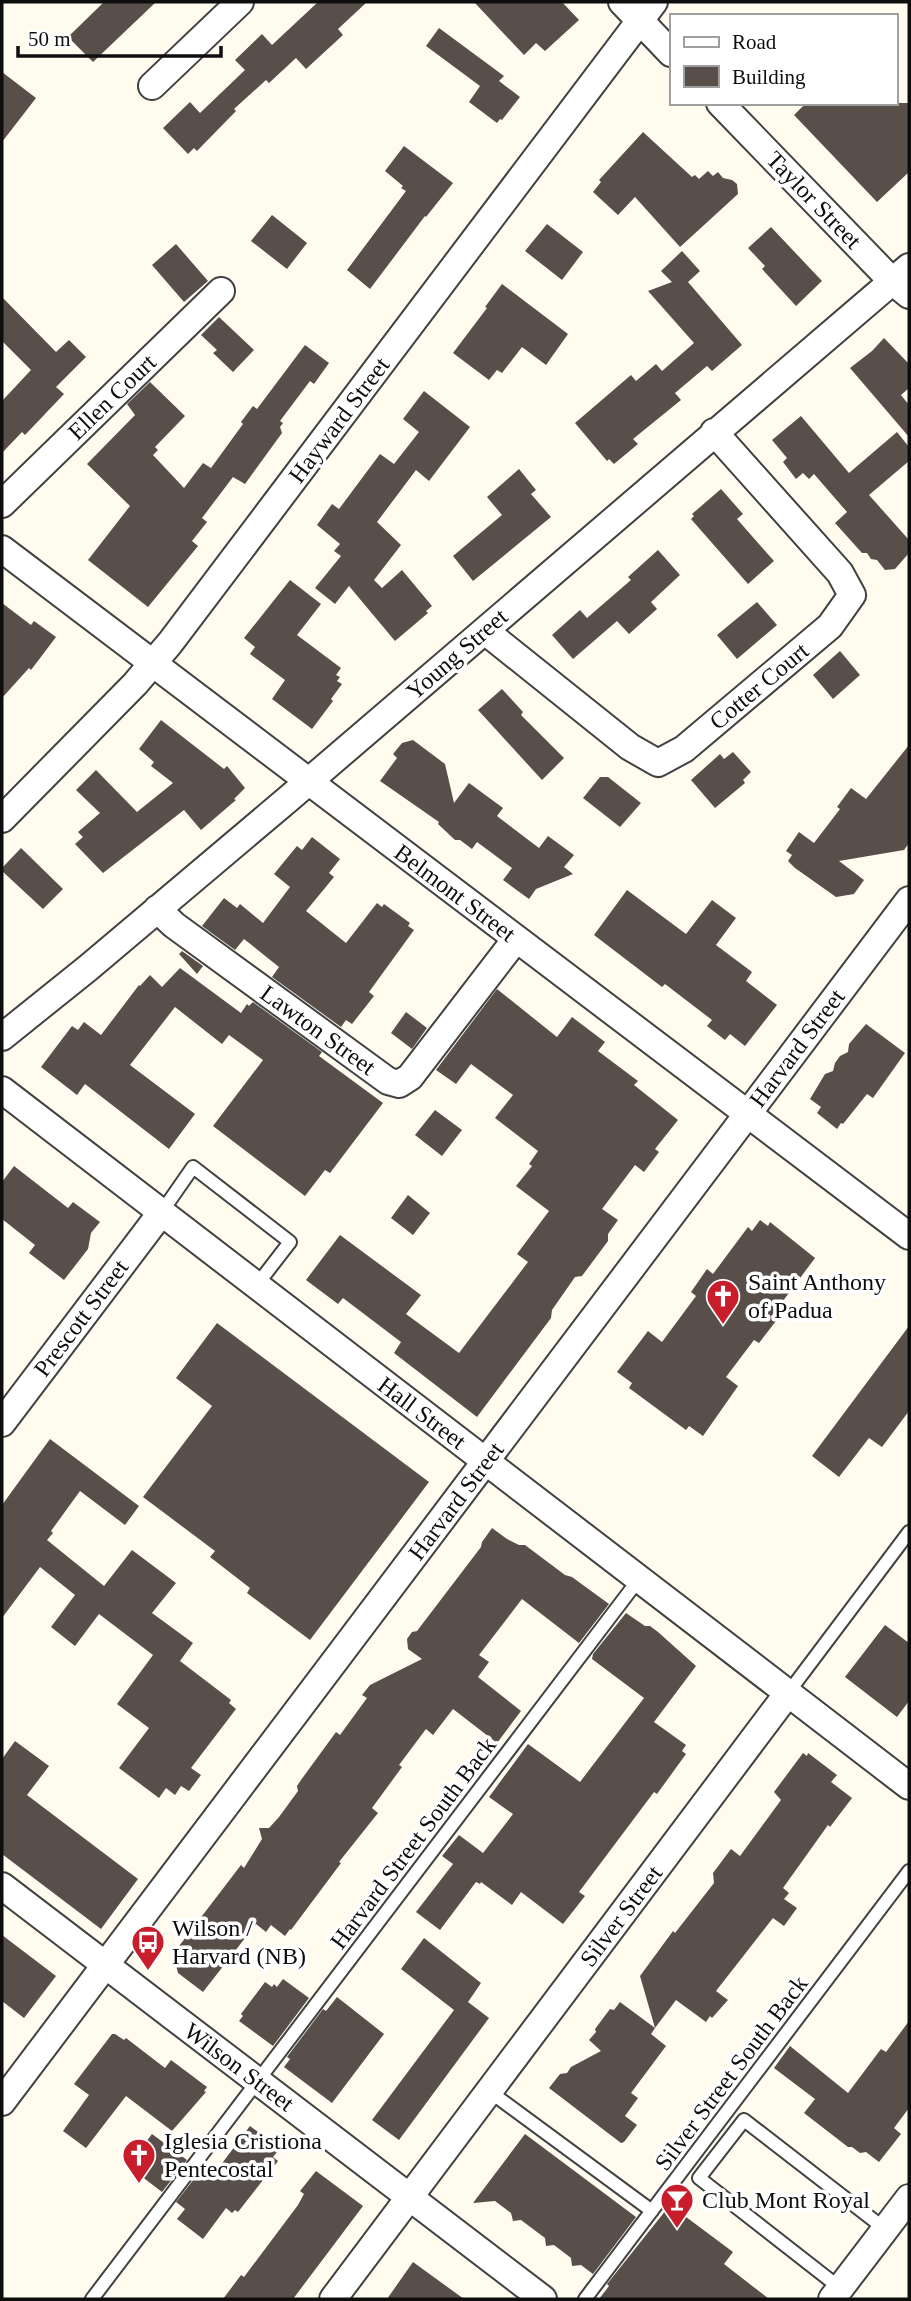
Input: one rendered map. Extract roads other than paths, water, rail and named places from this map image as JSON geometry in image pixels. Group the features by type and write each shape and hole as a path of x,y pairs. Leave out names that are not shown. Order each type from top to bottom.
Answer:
{"street":[{"path":"152,86 240,2"},
{"path":"639,8 670,52"},
{"name":"Hayward Street","path":"2,819 153,664 639,8"},
{"name":"Taylor Street","path":"722,105 904,281"},
{"name":"Young Street","path":"2,1037 88,968 485,631 714,432 904,281"},
{"name":"Ellen Court","path":"2,504 222,291"},
{"name":"Cotter Court","path":"485,631 630,747 658,763 684,750 830,626 852,595 840,573 714,432"},
{"name":"Belmont Street","path":"2,549 909,1236"},
{"name":"Harvard Street","path":"2,2102 909,900"},
{"name":"Lawton Street","path":"157,909 174,925 388,1081 399,1084 410,1077 516,939"},
{"name":"Hall Street","path":"2,1090 788,1693 908,1781"},
{"name":"Prescott Street","path":"2,1423 161,1213"},
{"name":"Silver Street","path":"333,2299 788,1693"},
{"name":"Wilson Street","path":"2,1886 543,2299"},
{"path":"836,2294 909,2198"}],"lane":[{"path":"161,1213 193,1167 204,1175 290,1242 256,1287"},
{"name":"Silver Street","path":"788,1693 909,1532"},
{"name":"Harvard Street South Back","path":"92,2299 639,1579"},
{"name":"Silver Street South Back","path":"585,2299 909,1871"},
{"path":"489,2091 652,2211"},
{"path":"836,2294 699,2178 744,2120 885,2230"}],"place":[{"name":"Saint Anthony of Padua","path":"723,1326"},
{"name":"Wilson / Harvard (NB)","path":"148,1972"},
{"name":"Iglesia Cristiona Pentecostal","path":"139,2185"},
{"name":"Club Mont Royal","path":"677,2230"}]}
